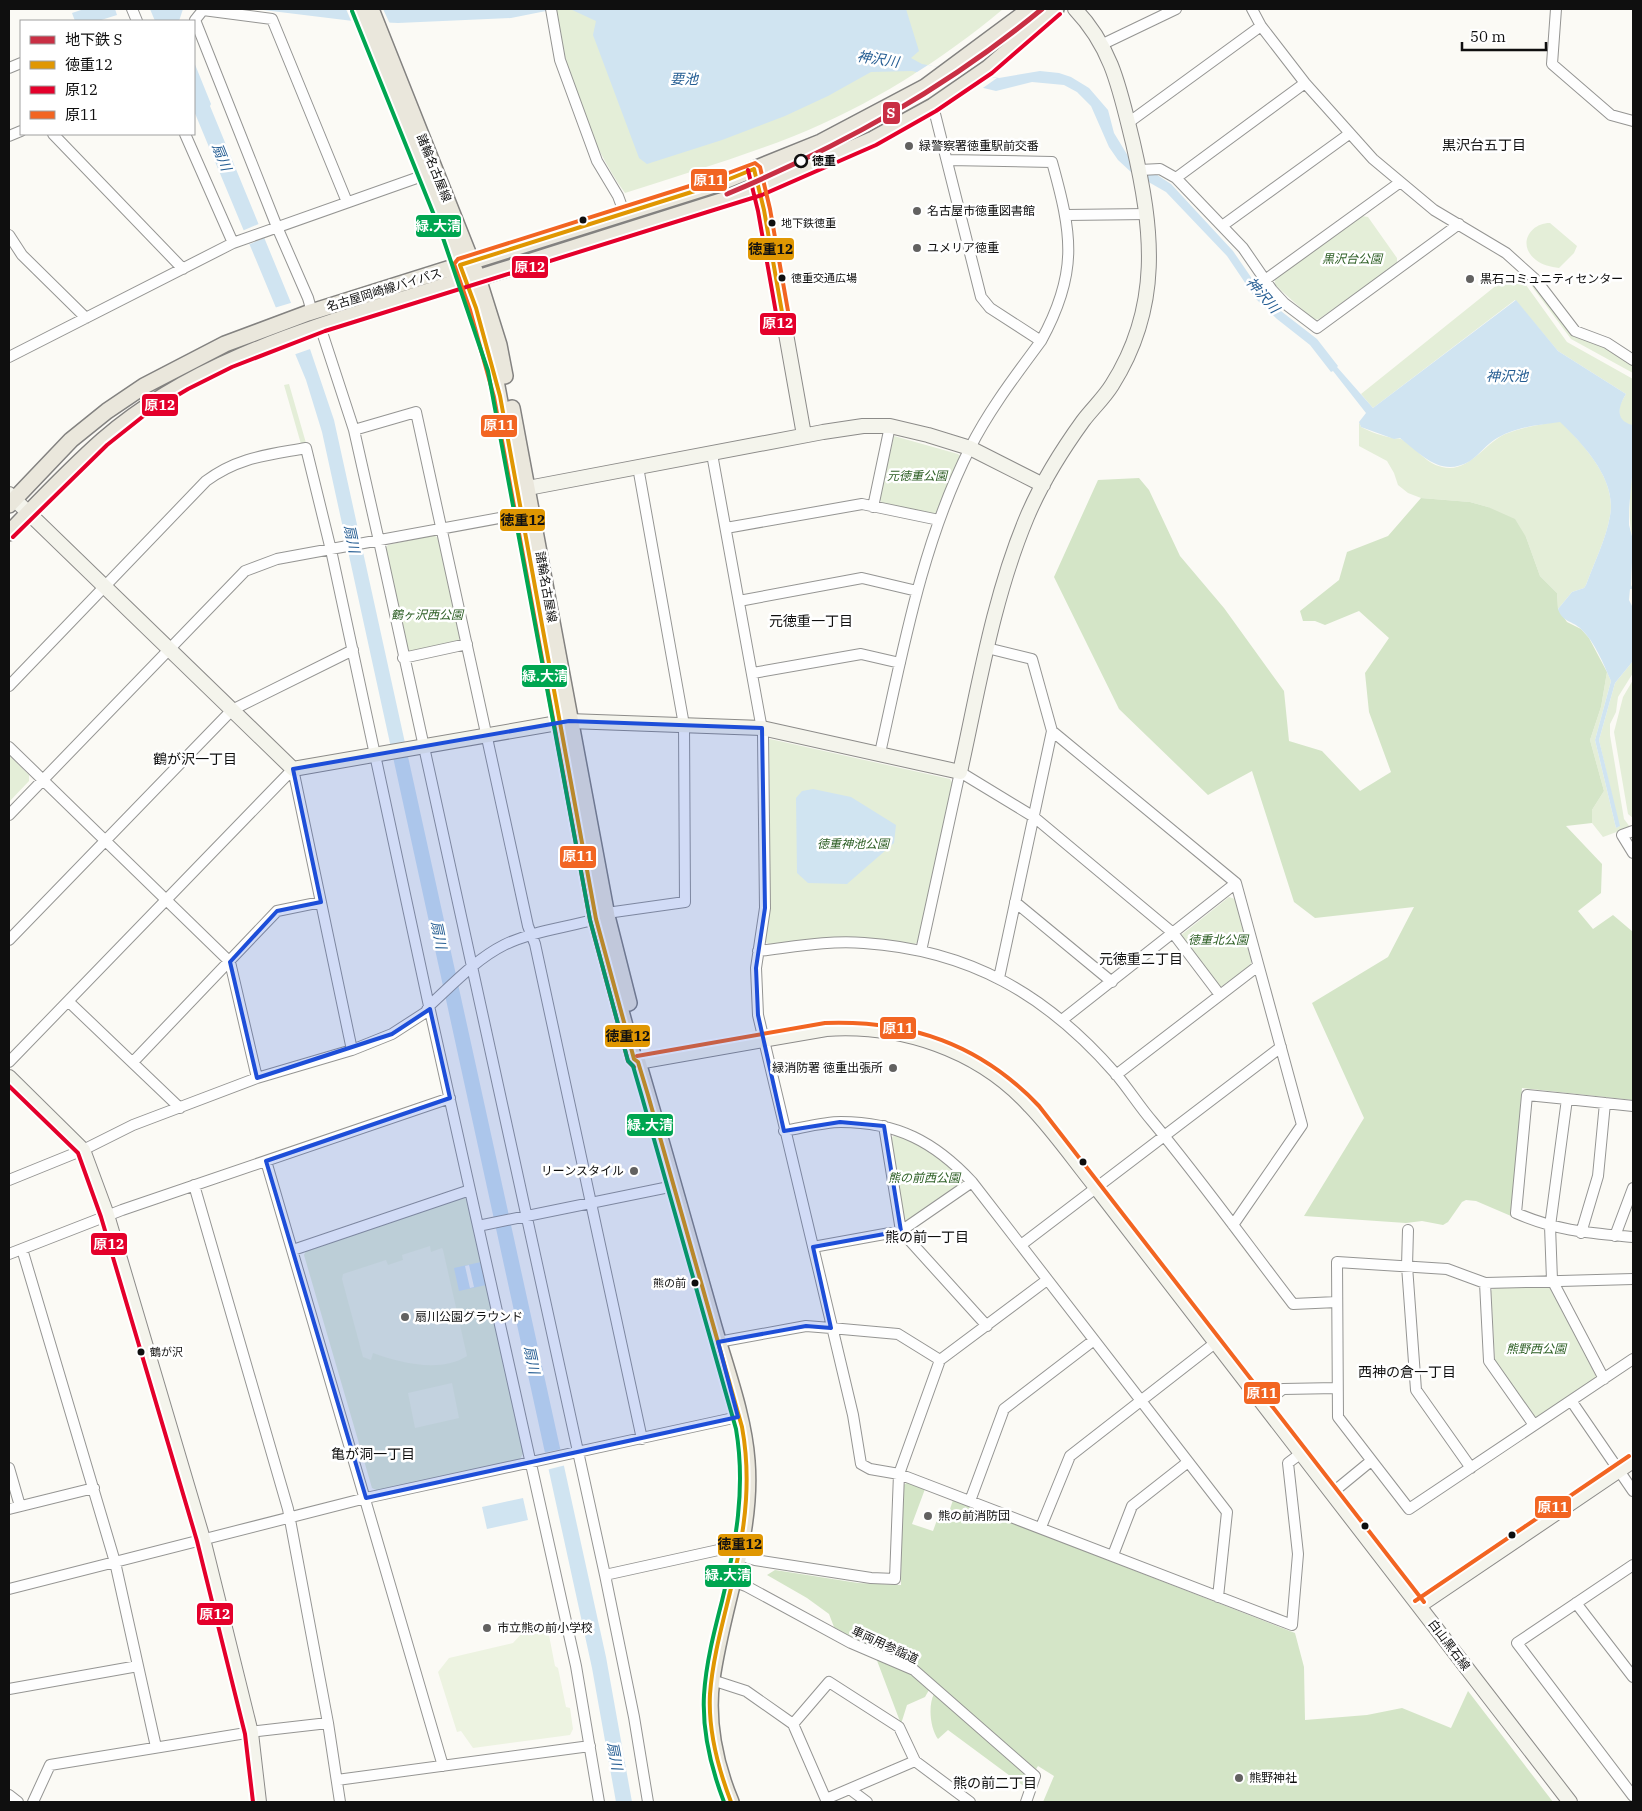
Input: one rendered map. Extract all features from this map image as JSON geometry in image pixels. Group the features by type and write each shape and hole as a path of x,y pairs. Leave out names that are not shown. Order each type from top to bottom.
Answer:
{"main road":[{"name":"諸輪名古屋線","path":"358,9 371,25 498,345 528,488 564,722"},
{"name":"諸輪名古屋線","path":"371,9 371,25 425,175 469,271 494,370 601,917 643,1056 638,1062 718,1342 744,1442 747,1475 745,1526 712,1680 713,1737 720,1774 731,1802"},
{"name":"名古屋岡崎線バイパス","path":"9,534 28,512 104,439 156,401 232,358 624,212 717,184 843,132 933,81 1030,9"},
{"name":"名古屋岡崎線バイパス","path":"11,499 71,440 114,406 144,386 225,344 310,313 469,271 759,189 874,139 933,106 978,74 1056,9"}],"street":[{"path":"921,951 987,648 1006,572 1028,516 1043,485 1083,422 1111,386 1140,326 1148,292 1151,264 1148,214 1140,170 1116,74 1102,44 1075,9"},
{"path":"1102,44 1176,9"},
{"path":"1252,9 1261,26 1348,134 1399,183 1434,210 1506,253 1541,287 1575,331 1607,343 1633,360"},
{"path":"1556,9 1552,64 1611,115 1633,121"},
{"path":"310,313 308,298 277,227 195,20 203,10 272,19 347,202"},
{"path":"552,10 560,60 597,161 618,196 624,212"},
{"path":"1128,122 1261,26"},
{"path":"1176,178 1305,83"},
{"path":"933,106 948,160 976,288 980,297 990,308 1041,341"},
{"path":"1222,226 1348,134"},
{"path":"54,135 183,269"},
{"path":"185,135 233,244"},
{"path":"880,753 917,591 939,520 970,448 1001,397 1041,341 1061,301 1067,273 1069,245 1066,215 1052,162 948,160"},
{"path":"754,169 804,435"},
{"path":"1140,170 1160,169 1176,178 1243,248 1284,303 1317,328 1459,224"},
{"path":"9,357 233,244 425,175"},
{"path":"1265,280 1399,183"},
{"path":"1066,215 1148,214"},
{"path":"9,235 22,255 86,318"},
{"path":"318,327 354,430 379,541 403,658 416,747 472,968 525,1217 605,1575 634,1717 648,1802"},
{"path":"354,430 416,412 528,926 532,934 592,1203 642,1439"},
{"path":"528,488 804,435 863,426 890,426 970,448 1043,485"},
{"path":"873,507 890,426"},
{"path":"9,686 195,492 224,468 242,460 306,448 353,650 382,753 429,1006 576,1666 599,1802"},
{"path":"712,454 762,728 765,908 756,968 758,1015 784,1131 853,1415 861,1464 870,1469 899,1474 1292,1625 1298,1554 1288,1463 1300,1454"},
{"path":"9,1180 83,1150 133,1125 257,1078 352,1050 392,1034 426,1012 429,1006 472,968 503,946 532,934 614,912 685,902 684,725 638,467"},
{"path":"11,499 28,512 293,769 352,1050"},
{"path":"726,528 862,504 939,520"},
{"path":"9,815 245,571 277,559 521,514"},
{"path":"739,601 862,578 917,591"},
{"path":"403,658 466,644"},
{"path":"987,648 1032,659 1052,731 999,978"},
{"path":"9,940 232,710 353,650"},
{"path":"753,673 861,654 900,663"},
{"path":"9,1062 293,769 564,722 762,728 960,772 1034,818 1173,932 1220,995"},
{"path":"1052,731 1236,883 1302,1125 1233,1225"},
{"path":"9,747 230,962 257,1078"},
{"path":"1633,831 1622,835 1633,852"},
{"path":"1062,1020 1236,883"},
{"path":"133,1062 277,911 321,902"},
{"path":"1015,902 1112,982"},
{"path":"758,951 804,944 832,943 864,943 921,951 960,962 999,978 1032,997 1062,1020 1116,1075 1292,1304 1336,1302"},
{"path":"1116,1075 1258,966"},
{"path":"69,1002 180,1108"},
{"name":"白山黒石線","path":"638,1062 826,1029 856,1027 903,1034 966,1056 994,1074 1030,1105 1095,1186 1570,1802"},
{"path":"1020,1245 1281,1046"},
{"path":"9,1077 83,1150 107,1215 203,1539 251,1732 259,1802"},
{"path":"1633,1106 1527,1095 1516,1213 1550,1226 1581,1233 1633,1237"},
{"path":"9,1254 107,1215 450,1098"},
{"path":"1568,1099 1550,1226 1552,1280 1604,1380"},
{"path":"1581,1233 1598,1176 1605,1103"},
{"path":"784,1131 840,1122 884,1126 916,1137 933,1146 952,1160 972,1182 1227,1512 1218,1596"},
{"path":"884,1126 901,1231 987,1326"},
{"path":"266,1161 443,1766"},
{"path":"812,1247 901,1231 972,1182"},
{"path":"194,1185 290,1517 328,1722 340,1802"},
{"path":"478,1226 674,1186"},
{"path":"1615,1236 1633,1188"},
{"path":"293,1250 470,1190"},
{"path":"1408,1230 1407,1266 1416,1390 1470,1468"},
{"path":"22,1249 115,1562 156,1747"},
{"path":"1633,1279 1485,1283 1447,1269 1337,1262 1338,1417 1409,1509 1534,1425 1572,1402 1633,1359"},
{"path":"605,1575 740,1550 871,1578 895,1579 899,1474 940,1360 1047,1280"},
{"path":"1485,1283 1489,1361 1534,1425"},
{"path":"718,1342 806,1326 831,1328 898,1334 940,1360"},
{"path":"970,1501 1004,1409 1094,1340"},
{"path":"1041,1528 1070,1456 1215,1343"},
{"path":"1262,1404 1283,1389 1337,1388"},
{"path":"1572,1402 1633,1491"},
{"path":"9,1589 366,1498 738,1417"},
{"path":"1332,1493 1371,1461"},
{"path":"1419,1606 1633,1461"},
{"path":"1113,1555 1132,1506 1188,1462"},
{"path":"9,1468 20,1506"},
{"path":"9,1509 94,1488"},
{"path":"1633,1564 1516,1644 1633,1796"},
{"name":"車両用参詣道","path":"732,1581 746,1586 851,1644 914,1670 1035,1776 1026,1802"},
{"path":"1576,1604 1633,1677"},
{"path":"9,1689 138,1666"},
{"path":"712,1680 746,1691 793,1724 827,1801 914,1761"},
{"path":"793,1724 828,1682 899,1727 914,1761 970,1802"},
{"path":"33,1802 50,1765 251,1732 328,1722"},
{"path":"337,1780 590,1746"},
{"path":"851,1790 867,1802"},
{"path":"9,1795 18,1802"}],"highlighted area":[{"path":"569,721 762,728 765,908 756,968 758,1015 784,1131 840,1122 884,1126 901,1231 813,1247 831,1328 806,1326 718,1342 738,1417 366,1498 266,1161 450,1098 430,1009 392,1034 257,1078 230,962 277,911 321,902 293,769"}],"green space":[{"name":"要池","path":"554,9 1003,9 955,47 903,81 850,111 773,144 625,193 600,151 580,105 565,57"},
{"name":"黒沢台公園","path":"1362,216 1368,217 1397,258 1397,264 1319,319 1314,320 1275,285 1275,279"},
{"path":"1550,223 1577,246 1574,253 1559,268 1538,262 1527,248 1528,236 1531,231 1543,224"},
{"path":"1513,272 1518,274 1567,342 1633,379 1632,426 1621,421 1619,413 1626,394 1558,351 1515,300 1373,408 1361,394"},
{"path":"1522,273 1568,330 1575,336 1606,347 1633,364 1633,373 1571,339"},
{"path":"289,384 306,443 301,444 284,385"},
{"path":"1560,421 1597,464 1609,489 1611,503 1606,533 1586,585 1584,588 1572,592 1558,609 1557,593 1540,576 1526,537 1488,507 1470,502 1421,498 1408,493 1398,485 1387,461 1359,446 1359,422 1361,427 1368,431 1401,439 1436,465 1452,468 1461,466 1477,456 1500,437 1508,433 1527,427"},
{"name":"元徳重公園","path":"894,436 960,456 936,513 929,514 882,503 879,498"},
{"path":"1633,467 1633,540 1630,494"},
{"path":"1139,478 1149,490 1180,556 1224,608 1284,691 1289,741 1322,751 1360,791 1391,772 1369,712 1365,673 1389,638 1359,611 1325,625 1315,621 1303,621 1300,611 1339,580 1347,552 1388,536 1421,498 1470,502 1488,507 1515,519 1526,537 1540,576 1557,593 1558,609 1567,622 1581,629 1589,638 1607,672 1601,707 1590,740 1604,791 1592,810 1592,823 1566,826 1602,864 1601,893 1578,911 1593,929 1613,915 1633,932 1633,1100 1522,1088 1511,1216 1476,1201 1466,1200 1462,1202 1448,1222 1443,1225 1422,1221 1406,1223 1304,1216 1364,1118 1312,1003 1388,957 1414,907 1315,918 1294,902 1252,771 1208,795 1119,709 1054,577 1098,480"},
{"name":"鶴ヶ沢西公園","path":"434,535 439,539 460,637 458,642 411,652 406,649 385,549 388,545"},
{"path":"1633,661 1633,673 1618,697 1616,712 1610,724 1610,735 1624,819 1630,827 1603,837 1592,823 1592,810 1604,791 1590,740 1601,707 1607,672 1611,681 1595,740 1616,828 1619,826 1599,740 1615,683"},
{"path":"1633,680 1633,818 1628,814 1614,732 1623,697"},
{"name":"徳重神池公園","path":"770,739 950,779 953,784 918,942 913,945 875,940 825,939 770,945 764,941 767,741"},
{"path":"9,755 29,775 29,781 9,802"},
{"name":"徳重北公園","path":"1229,897 1235,899 1252,960 1250,966 1221,987 1217,986 1180,936"},
{"name":"熊の前西公園","path":"896,1134 930,1150 964,1179 963,1184 908,1221 903,1218 890,1139"},
{"path":"461,1196 467,1199 524,1452 520,1459 378,1491 372,1488 304,1255 306,1251"},
{"name":"扇川公園グラウンド","path":"430,1246 431,1252 442,1248 443,1250 467,1356 457,1361 433,1365 408,1363 373,1353 371,1360 363,1357 342,1279 343,1274 386,1260 388,1265 403,1260 402,1255"},
{"name":"熊野西公園","path":"1495,1286 1546,1286 1550,1288 1596,1376 1594,1383 1539,1418 1534,1417 1495,1362 1491,1291"},
{"path":"452,1383 459,1418 415,1428 408,1393"},
{"path":"908,1482 925,1489 912,1524 933,1531 940,1512 948,1515 953,1500 1295,1633 1304,1667 1305,1720 1367,1715 1402,1708 1451,1728 1468,1691 1553,1802 1043,1802 1054,1776 1038,1766 1025,1787 948,1730 938,1739 933,1729 931,1717 931,1704 934,1694 929,1690 925,1697 907,1705 901,1724 873,1650 834,1627 829,1614 807,1598 767,1575 775,1570 858,1583 901,1585 902,1486"},
{"path":"547,1625 566,1707 570,1708 573,1729 570,1735 473,1748 461,1731 457,1732 438,1672 449,1658 513,1643 524,1631"}],"water":[{"path":"84,9 115,9 117,15 101,20 75,20 72,13"},
{"path":"150,9 183,9 179,20 155,20"},
{"path":"255,9 556,9 511,18 398,23 353,21"},
{"path":"570,9 906,9 919,51 911,58 922,64 999,78 1040,71 1059,73 1071,77 1089,88 1108,110 1114,133 1128,156 1171,184 1233,251 1255,283 1277,308 1317,339 1337,367 1373,408 1516,300 1558,351 1626,394 1621,404 1620,412 1623,420 1633,424 1633,467 1629,525 1633,540 1631,585 1633,589 1630,589 1629,600 1633,608 1633,661 1615,683 1599,740 1620,826 1616,828 1595,740 1611,681 1598,653 1586,634 1578,626 1562,616 1558,609 1572,592 1584,588 1586,585 1606,533 1611,503 1609,489 1597,464 1579,441 1560,422 1526,427 1509,432 1491,442 1470,461 1460,466 1450,467 1432,462 1400,438 1394,439 1361,427 1359,422 1366,413 1333,371 1331,372 1310,345 1277,319 1256,299 1227,256 1166,192 1131,172 1118,160 1109,147 1091,106 1077,92 1064,85 1032,82 996,91 912,71 871,72 828,96 785,116 722,140 647,164 639,158 593,35 596,21"},
{"name":"扇川","path":"195,64 211,104 210,106 310,349 334,420 606,1657 632,1802 616,1802 592,1668 322,432 306,380 195,113"},
{"path":"813,789 851,797 896,825 894,843 847,884 808,883 797,873 796,798 802,791"},
{"path":"481,1262 486,1285 459,1291 454,1268"},
{"path":"523,1498 528,1520 487,1529 482,1507"}],"pier":[{"path":"346,9 383,9 390,24 352,23"},
{"path":"928,65 997,78 980,90 914,74"},
{"path":"261,223 267,237 250,244 242,231"},
{"path":"294,302 313,348 293,355 274,308"},
{"path":"469,1265 474,1287 470,1288 465,1266"},
{"path":"562,1449 566,1465 546,1470 542,1453"}],"metro line":[{"name":"S","path":"727,194 812,156 892,113 968,65 1042,9"}],"transit line":[{"name":"緑.大清","path":"352,11 442,235 488,371 590,920 628,1061 633,1066 736,1429 740,1473 738,1515 732,1558 708,1659 704,1695 704,1723 708,1750 724,1802"},
{"name":"原12","path":"13,537 107,445 146,414 188,389 232,367 325,331 762,195 876,145 936,111 992,73 1060,14"},
{"name":"原11","path":"634,1067 628,1061 590,920 494,397 470,310 454,264 458,259 715,178 755,163 760,167 770,209 791,328"},
{"name":"徳重12","path":"754,169 764,210 785,329"},
{"name":"徳重12","path":"460,265 717,184 754,169"},
{"name":"原12","path":"748,170 758,211 779,330"},
{"name":"徳重12","path":"460,265 476,308 500,396 596,919 634,1059 638,1062 648,1095 742,1427 747,1481 744,1517 739,1553 717,1648 710,1694 712,1735 722,1776 731,1802"},
{"name":"原11","path":"637,1056 825,1023 856,1023 886,1026 942,1040 993,1066 1039,1106 1424,1602"},
{"name":"原12","path":"9,1086 78,1153 101,1217 197,1541 245,1734 253,1802"},
{"name":"原11","path":"1415,1601 1629,1456"}],"place":[{"name":"緑警察署徳重駅前交番","path":"909,146"},
{"name":"徳重","path":"801,161"},
{"name":"名古屋市徳重図書館","path":"917,211"},
{"name":"地下鉄徳重","path":"772,223"},
{"name":"ユメリア徳重","path":"917,248"},
{"name":"徳重交通広場","path":"782,278"},
{"name":"黒石コミュニティセンター","path":"1470,279"},
{"name":"緑消防署 徳重出張所","path":"893,1068"},
{"name":"リーンスタイル","path":"634,1171"},
{"name":"熊の前","path":"695,1283"},
{"name":"扇川公園グラウンド","path":"405,1317"},
{"name":"鶴が沢","path":"141,1352"},
{"name":"熊の前消防団","path":"928,1516"},
{"name":"市立熊の前小学校","path":"487,1628"},
{"name":"熊野神社","path":"1239,1778"}],"district":[{"name":"黒沢台五丁目","path":"1484,145"},
{"name":"元徳重一丁目","path":"811,621"},
{"name":"鶴が沢一丁目","path":"195,759"},
{"name":"元徳重二丁目","path":"1141,959"},
{"name":"熊の前一丁目","path":"927,1237"},
{"name":"西神の倉一丁目","path":"1407,1372"},
{"name":"亀が洞一丁目","path":"373,1454"},
{"name":"熊の前二丁目","path":"995,1783"}],"water label":[{"name":"神沢川","path":"878,59"},
{"name":"神沢川","path":"1263,295"},
{"name":"神沢池","path":"1507,376"}]}
